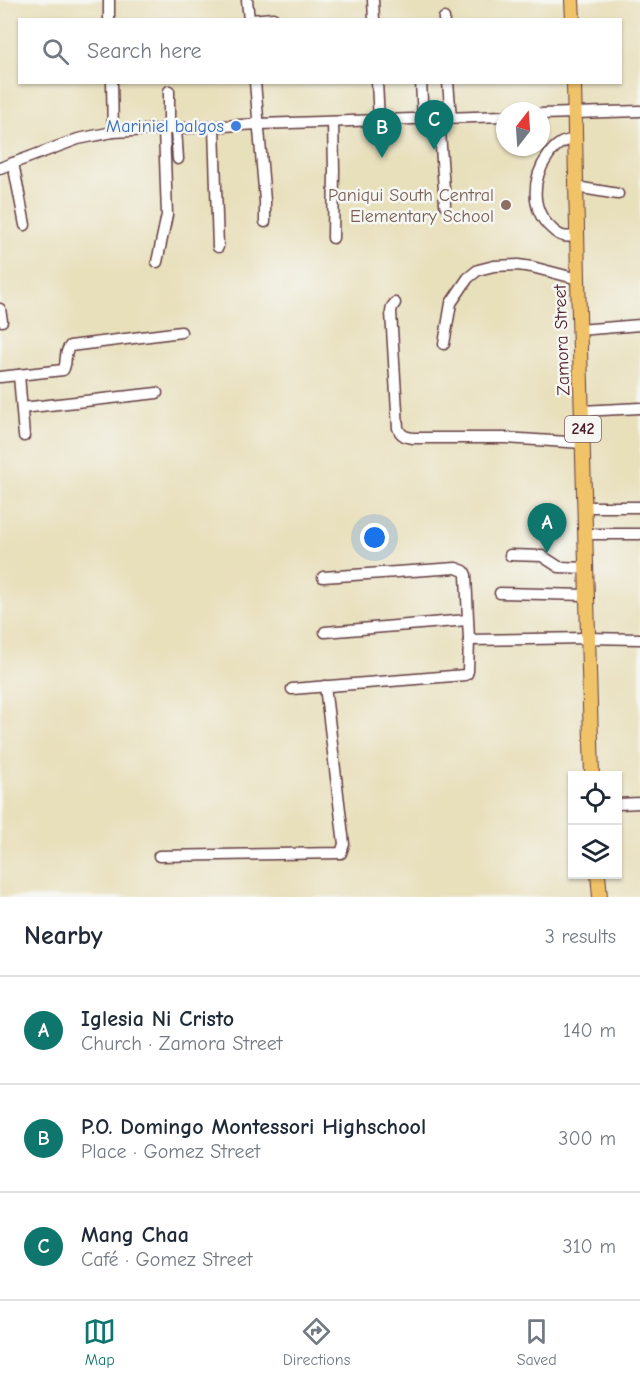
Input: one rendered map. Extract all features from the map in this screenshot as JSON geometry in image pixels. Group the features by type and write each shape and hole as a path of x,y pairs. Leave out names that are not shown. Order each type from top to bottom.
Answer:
{"main road":[{"path":"572,0 573,18"},
{"name":"Zamora Street","path":"574,84 592,771"},
{"path":"598,879 600,897"}],"street":[{"path":"109,0 110,18"},
{"path":"247,0 250,18"},
{"path":"373,0 374,18"},
{"path":"112,84 113,132"},
{"path":"255,84 265,222"},
{"path":"377,84 379,121"},
{"path":"421,84 423,119"},
{"path":"448,84 451,118"},
{"path":"157,262 167,215 170,91"},
{"path":"550,113 640,111"},
{"path":"0,168 78,139 113,132 259,124 496,116"},
{"path":"440,118 445,204"},
{"path":"333,122 333,238"},
{"path":"214,127 218,247"},
{"path":"170,129 178,159"},
{"path":"575,139 562,143 551,151 538,174 535,187 539,213 546,224 563,236 577,236"},
{"path":"13,163 26,225"},
{"path":"576,187 618,194"},
{"path":"444,344 451,303 468,278 478,270 494,266 518,265 578,279"},
{"path":"395,303 391,312 400,433 413,438 505,438 583,443"},
{"path":"0,309 2,321"},
{"path":"579,330 640,325"},
{"path":"0,377 63,370 69,346 181,332"},
{"path":"19,375 24,436"},
{"path":"22,408 157,393"},
{"path":"582,411 640,408"},
{"path":"584,507 640,507"},
{"path":"585,534 640,534"},
{"path":"510,555 542,556 559,567 586,568"},
{"path":"292,689 465,675 468,671 469,640 464,571 459,568 323,577"},
{"path":"500,593 586,595"},
{"path":"325,632 467,620"},
{"path":"469,640 640,639"},
{"path":"159,856 341,853 344,844 325,686"},
{"path":"622,804 640,803"}],"place":[{"name":"Mariniel balgos","path":"236,126"},
{"name":"Mang Chaa","path":"434,150"},
{"name":"P.O. Domingo Montessori Highschool","path":"382,158"},
{"name":"Paniqui South Central Elementary School","path":"506,205"},
{"name":"Iglesia Ni Cristo","path":"547,553"}]}
